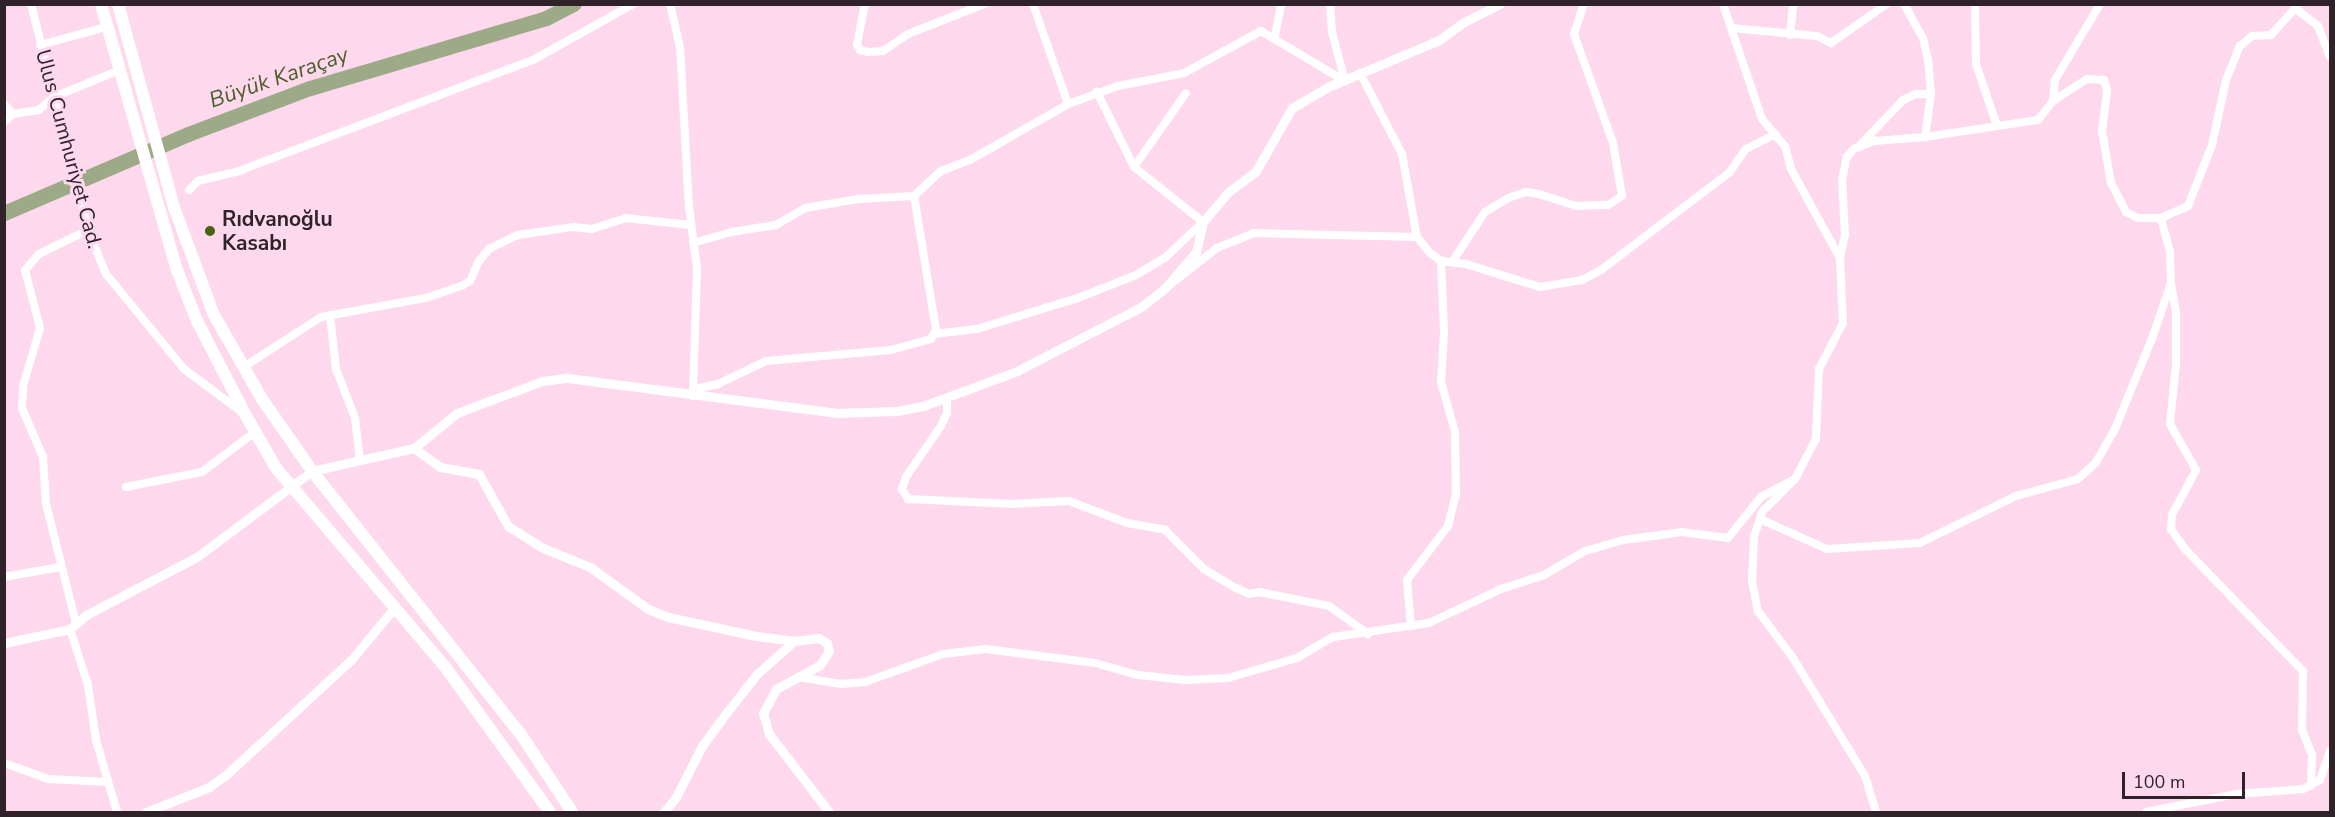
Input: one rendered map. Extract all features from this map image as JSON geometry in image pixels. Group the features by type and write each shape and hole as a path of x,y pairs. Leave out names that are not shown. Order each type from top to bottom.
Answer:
{"highway":[{"path":"101,4 117,71 159,215 197,321 245,414 290,486 446,668 550,813"},
{"path":"118,4 137,80 174,207 201,287 262,399 312,471 507,715 572,813"}],"street":[{"name":"Ulus Cumhuriyet Cad.","path":"31,4 88,230 106,274 131,308 184,369 245,414"},
{"path":"189,190 198,181 239,171 535,59 633,4"},
{"path":"670,4 680,47 691,225 698,292 694,392"},
{"path":"865,4 856,44 860,50 868,52 883,51 908,34 984,4"},
{"path":"1033,4 1068,104"},
{"path":"1275,36 1281,4"},
{"path":"1330,4 1332,32 1345,81"},
{"path":"694,392 718,384 766,361 891,351 926,341 934,334 977,329 1136,275 1166,257 1203,222 1227,193 1256,171 1292,108 1360,73 1440,40 1464,22 1500,4"},
{"path":"1452,262 1485,212 1508,198 1527,192 1575,206 1608,205 1622,196 1613,143 1574,34 1584,4"},
{"path":"1723,4 1762,119 1785,146 1791,169 1840,258"},
{"path":"1790,35 1793,4"},
{"path":"1731,28 1817,36 1831,43 1887,4"},
{"path":"1904,4 1923,38 1931,94 1925,137"},
{"path":"2053,101 2055,80 2100,4"},
{"path":"1861,144 2038,120 2053,101 2087,79 2104,80 2107,90 2103,131 2110,183 2126,212 2138,218 2161,218 2188,206 2212,145 2226,80 2240,46 2252,36 2271,35 2295,8 2318,26 2331,57"},
{"path":"1975,9 1976,64 1997,126"},
{"path":"40,45 106,27"},
{"path":"693,243 731,232 776,225 805,208 858,199 914,196 941,171 970,160 1068,104 1097,92 1184,73 1261,31 1275,36 1345,81"},
{"path":"4,122 13,114 39,110 54,97 117,71"},
{"path":"1360,73 1402,154 1417,237 1441,261 1452,262 1540,287 1582,280 1729,173 1746,149 1774,134"},
{"path":"1097,92 1134,167 1203,222"},
{"path":"1134,167 1186,93"},
{"path":"1876,813 1865,776 1793,658 1758,611 1751,560 1760,519 1766,507 1795,479 1816,439 1819,369 1843,323 1840,258 1845,245 1840,192 1843,168 1847,158 1903,100 1916,94 1931,94"},
{"path":"4,104 13,114"},
{"path":"914,196 934,334"},
{"path":"244,366 313,320 453,290 470,281 479,261 489,249 518,236 573,227 592,229 625,218 691,225"},
{"path":"2161,218 2170,252 2176,344 2170,424 2196,470 2172,515 2171,530 2185,549 2302,671 2302,730 2312,755 2311,786"},
{"path":"1165,288 1196,252 1203,222"},
{"path":"88,230 39,254 25,270 40,328 23,386 22,408 43,457 46,504 58,540 60,567 88,684 107,782 117,813"},
{"path":"4,643 73,626 197,557 312,471 414,448 458,413 542,381 568,378 694,392 836,413 897,411 947,398 1017,371 1141,307 1217,248 1254,232 1417,237"},
{"path":"1411,626 1407,579 1448,526 1456,495 1455,432 1441,382 1444,332 1441,261"},
{"path":"1760,519 1827,549 1920,543 2016,496 2078,479 2096,462 2115,429 2171,283"},
{"path":"330,315 336,369 355,418 360,461"},
{"path":"947,398 947,413 941,426 906,477 902,489 908,499 921,503 942,499 1013,504 1069,501 1127,523 1165,530 1204,569 1236,588 1249,594 1259,592 1329,606 1368,634"},
{"path":"126,487 202,472 255,432"},
{"path":"414,448 440,467 479,474 485,479 498,513 508,526 543,548 590,567 648,609 668,617 794,641 819,638 829,647 820,665 776,689 763,713 769,734 829,813"},
{"path":"798,677 841,684 865,682 943,654 986,649 1095,663 1138,675 1212,680 1297,658 1333,637 1368,634 1429,623 1501,589 1544,575 1585,551 1623,540 1682,532 1728,538 1761,497 1795,479"},
{"path":"4,577 60,567"},
{"path":"146,813 209,787 228,773 351,660 395,607"},
{"path":"664,813 676,797 702,746 757,674 794,641"},
{"path":"2146,813 2237,794 2282,793 2311,786 2320,780 2331,751"},
{"path":"4,763 48,779 107,782"}],"waterway":[{"name":"Büyük Karaçay","path":"4,213 188,134 310,88 546,18 574,4"}],"place":[{"name":"Rıdvanoğlu Kasabı","path":"210,231"}]}
